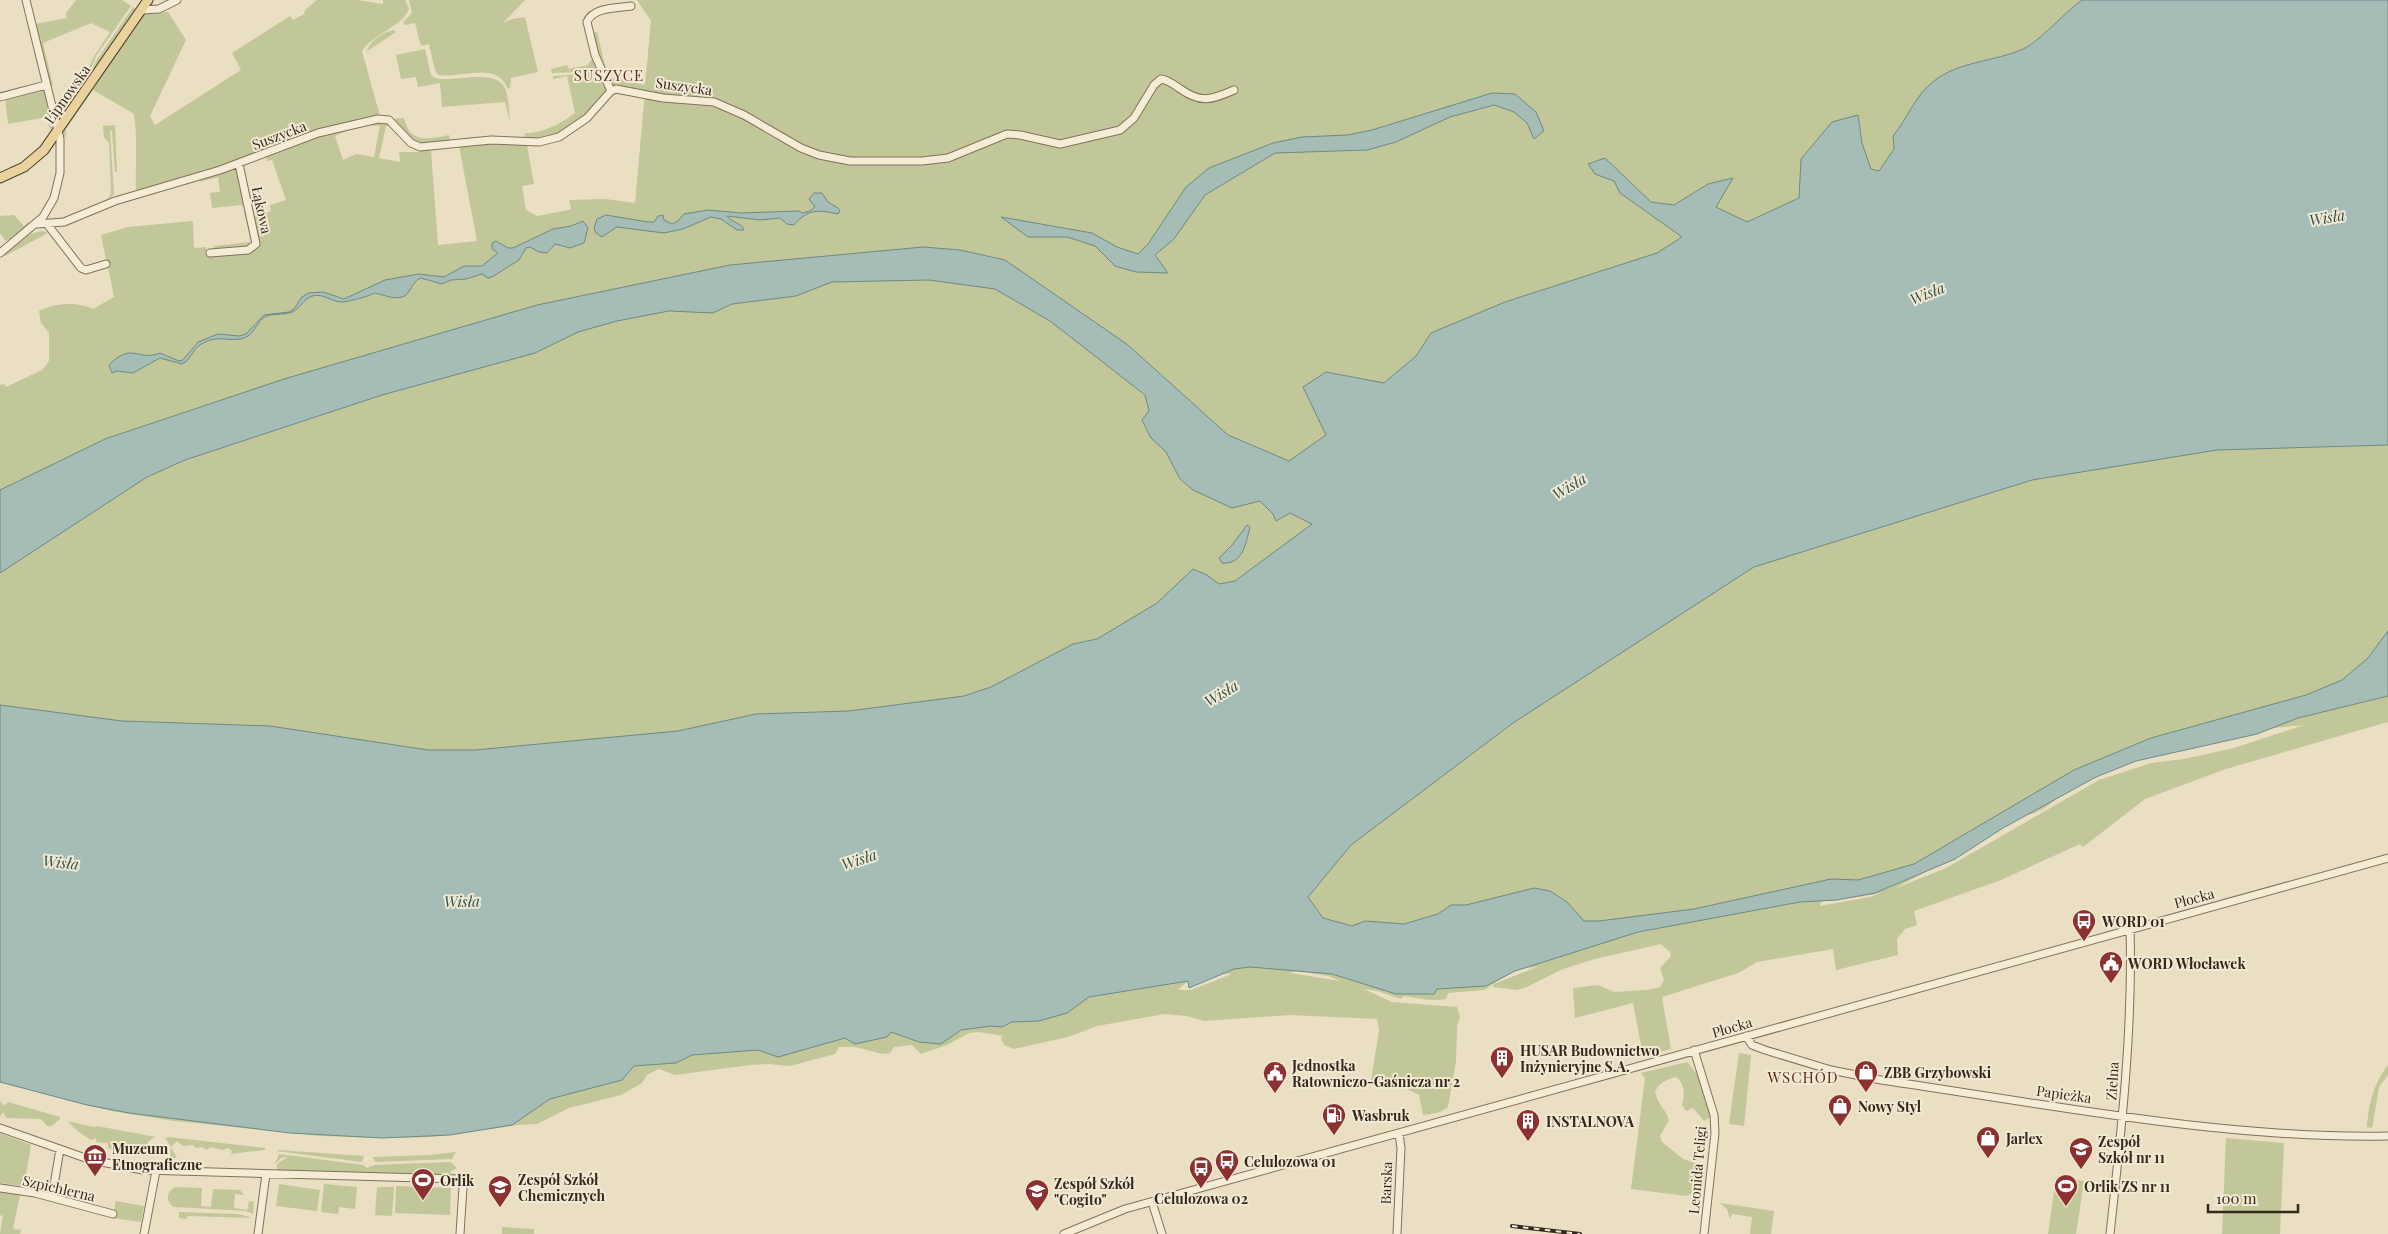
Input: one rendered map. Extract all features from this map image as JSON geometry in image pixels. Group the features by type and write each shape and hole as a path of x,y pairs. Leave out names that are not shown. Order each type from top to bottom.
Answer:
{"main road":[{"name":"Lipnowska","path":"0,178 14,173 29,164 44,150 148,0"}],"street":[{"path":"0,253 37,224 48,211 58,186 60,166 58,131 26,0"},
{"path":"142,10 159,9 177,0"},
{"path":"611,91 595,55 587,22 590,16 597,12 631,6"},
{"name":"Suszycka","path":"37,224 64,222 115,200 239,164 331,129 384,118 392,122 411,143 420,147 480,140 545,141 566,134 579,125 611,91 622,89 662,98 714,102 744,115 801,148 826,157 850,161 922,161 948,158 994,138 1010,134 1060,144 1120,130 1134,118 1154,86 1162,79 1170,81 1182,90 1204,100 1234,90"},
{"path":"0,97 46,85"},
{"name":"Łąkowa","path":"210,253 248,250 256,244 239,164"},
{"path":"46,224 81,268 86,270 106,264"},
{"name":"Płocka","path":"1064,1234 1114,1213 1152,1202 2388,858"},
{"name":"Zielna","path":"2110,1234 2123,1115 2131,985 2130,929"},
{"name":"Papieżka","path":"1746,1036 1748,1042 1755,1046 1856,1075 2123,1115 2274,1133 2388,1136"},
{"name":"Leonida Teligi","path":"1694,1050 1714,1115 1716,1133 1704,1234"},
{"path":"0,1128 107,1164 156,1170 459,1179 462,1181 464,1188 460,1234"},
{"name":"Barska","path":"1397,1234 1399,1134"},
{"path":"52,1197 60,1149"},
{"path":"144,1234 156,1170"},
{"path":"258,1234 266,1174"},
{"name":"Szpichlerna","path":"0,1188 52,1197 113,1214"},
{"path":"1152,1202 1162,1234"}],"green space":[{"path":"76,0 122,0 131,6 96,56 89,74 86,76 93,58 110,32 91,23 43,43 53,85 50,86 35,24 67,18 66,13"},
{"path":"317,0 357,0 383,4 383,0 405,0 409,8 407,14 373,40 362,51 380,116 136,192 134,114 93,90 66,129 66,137 63,136 64,128 145,13 168,12 186,40 150,116 155,125 241,70 232,53 290,16 293,20 304,14 305,10"},
{"path":"409,0 525,0 503,23 525,17 538,72 511,78 510,88 508,89 503,80 496,75 487,73 438,75 429,44 421,46 415,23 405,25 403,22 412,13"},
{"path":"637,0 2388,0 2388,722 2226,769 2145,799 2083,847 2080,844 2001,880 1914,911 1917,925 1905,929 1897,939 1898,955 1836,970 1833,949 1757,962 1738,973 1662,997 1671,1049 1643,1056 1633,1003 1575,1018 1573,988 1598,985 1614,992 1648,990 1660,987 1664,980 1660,968 1671,956 1670,952 1661,944 1595,959 1563,969 1527,987 1516,990 1493,987 1494,984 1537,967 1517,969 1484,990 1448,993 1446,999 1440,1000 1404,996 1401,999 1364,989 1392,1002 1457,1007 1460,1017 1457,1026 1456,1061 1448,1107 1430,1114 1423,1115 1419,1095 1403,1087 1373,1086 1371,1081 1379,1030 1377,1019 1290,1015 1204,1021 1187,1016 1164,1014 1097,1026 1068,1037 1014,1049 1004,1045 1001,1038 1003,1036 979,1032 969,1033 947,1045 921,1054 912,1045 894,1047 890,1053 882,1054 855,1047 839,1047 835,1054 790,1066 750,1065 675,1075 659,1069 647,1075 642,1083 621,1095 569,1108 537,1124 433,1137 321,1136 174,1121 111,1111 0,1082 0,385 4,384 6,387 42,370 49,361 49,333 41,323 39,311 52,306 66,304 87,306 93,309 114,297 108,267 93,272 107,265 101,235 128,227 193,221 194,248 206,247 207,257 247,253 255,250 259,241 254,217 271,211 270,205 286,200 272,160 267,161 266,155 311,138 355,127 335,136 343,160 356,154 374,157 380,126 365,125 376,122 385,122 391,126 386,126 379,158 400,162 399,152 420,152 412,148 403,138 416,148 431,150 438,245 477,241 459,146 486,142 527,145 534,184 522,186 526,210 537,216 571,209 569,200 605,199 635,203 645,92 614,88 599,59 593,33 597,32 606,70 614,78 645,85 651,21","holes":["2304,725 2234,748 2184,759 2151,763 2099,780 1946,868 1894,889 2021,815 2032,814 2045,808 2059,797 2110,769 2156,751 2263,729","1881,893 1870,897 1820,906 1821,902 1848,894 1859,897","1298,971 1328,976 1340,981 1290,973","1232,974 1191,990 1178,990 1196,978"]},
{"path":"133,7 136,10 91,73 96,61"},
{"path":"393,30 396,32 367,51 371,43 379,36"},
{"path":"586,33 588,33 598,67 578,72 552,73 551,69 567,65 569,69 588,65 592,59"},
{"path":"425,49 431,75 435,78 485,77 502,83 507,95 510,122 505,102 442,107 440,83 418,87 416,77 401,79 396,55"},
{"path":"597,70 600,71 606,91 588,114 574,126 559,135 524,139 525,133 538,132 552,127 575,113 567,76 553,79 553,76 583,74"},
{"path":"41,88 44,89 52,127 50,130 47,117 8,124 5,97"},
{"path":"404,118 407,126 415,136 434,138 449,135 450,141 423,143 417,141 392,119"},
{"path":"115,125 117,172 115,172 112,131 110,131 114,194 107,202 111,193 109,143 104,137 103,126"},
{"path":"234,167 237,169 244,204 242,207 241,205 212,208 210,193 220,192 218,177 200,182 199,179"},
{"path":"247,205 255,241 252,247 214,251 214,246 251,242 244,211"},
{"path":"14,215 24,226 28,222 31,225 11,242 8,239 6,241 0,233 0,216"},
{"path":"42,231 47,232 5,256 4,253 30,234"},
{"path":"1739,1053 1751,1055 1744,1126 1729,1124"},
{"path":"1687,1062 1697,1074 1711,1117 1704,1121 1693,1108 1686,1111 1682,1105 1684,1097 1683,1086 1676,1077 1663,1082 1655,1092 1669,1120 1660,1136 1662,1142 1683,1159 1701,1165 1702,1173 1697,1187 1692,1194 1686,1196 1631,1189 1645,1078 1641,1073"},
{"path":"2388,1065 2388,1075 2379,1087 2372,1128 2367,1127 2373,1094"},
{"path":"0,1100 5,1105 8,1102 60,1117 60,1119 52,1126 47,1126 41,1119 6,1118 3,1112 0,1117"},
{"path":"68,1121 156,1137 150,1140 147,1145 148,1156 129,1154 130,1150 124,1150 120,1145 115,1150 108,1148 108,1143 96,1142 96,1138 91,1140"},
{"path":"0,1133 31,1145 24,1186 0,1183"},
{"path":"165,1138 265,1148 265,1150 231,1154 232,1151 228,1148 222,1150 210,1147 207,1150 202,1147 196,1148 193,1145 183,1146 177,1141 171,1147"},
{"path":"2226,1138 2284,1143 2280,1234 2222,1234"},
{"path":"171,1147 177,1158 170,1158"},
{"path":"276,1151 364,1156 362,1162"},
{"path":"456,1152 452,1159 375,1162 373,1157 430,1155"},
{"path":"279,1154 363,1165 367,1168 374,1165 451,1162 457,1168 451,1171 450,1175 277,1170 277,1164 289,1156 281,1158 275,1164"},
{"name":"Orlik ZS nr 11","path":"2056,1177 2084,1181 2076,1234 2048,1234"},
{"path":"279,1184 320,1190 317,1211 276,1206"},
{"path":"324,1184 357,1187 355,1209 339,1207 338,1214 321,1212"},
{"name":"Orlik","path":"396,1186 451,1188 450,1215 395,1213"},
{"path":"175,1187 202,1188 201,1206 211,1207 213,1189 240,1190 244,1195 235,1194 234,1208 247,1210 249,1201 254,1202 253,1214 246,1211 174,1207 168,1200 168,1194"},
{"path":"377,1187 394,1187 392,1216 375,1215"},
{"path":"0,1191 20,1195 13,1229 21,1230 20,1234 0,1234 3,1216 0,1215"},
{"path":"116,1201 144,1206 141,1222 112,1218"},
{"path":"1720,1203 1774,1211 1771,1234 1750,1234 1752,1217 1732,1214 1730,1219 1727,1209"},
{"path":"179,1212 238,1214 252,1218 187,1216 187,1219 179,1218"},
{"path":"502,1227 534,1229 534,1234 502,1234"}],"water":[{"name":"Wisła","path":"2082,0 2388,0 2388,445 2217,450 2032,480 1754,567 1513,723 1351,845 1308,897 1323,918 1352,926 1365,921 1404,924 1438,914 1451,905 1466,905 1534,888 1550,891 1567,902 1584,921 1599,921 1694,909 1831,879 1858,880 1914,864 2074,770 2151,738 2306,695 2342,680 2368,658 2388,631 2388,696 2298,718 2257,734 2136,761 2096,777 2003,828 1955,859 1875,893 1837,900 1800,902 1638,932 1515,971 1486,986 1437,989 1434,994 1396,994 1332,974 1250,967 1234,969 1189,988 1188,981 1089,997 1067,1013 1039,1021 1012,1022 1002,1027 991,1026 961,1030 941,1044 919,1042 891,1032 887,1037 855,1044 845,1038 778,1057 758,1050 692,1055 676,1063 634,1066 622,1080 550,1099 512,1125 450,1135 382,1138 290,1133 129,1113 87,1105 0,1082 0,705 122,721 270,726 428,750 475,750 678,731 756,714 849,711 964,696 991,687 1073,644 1097,639 1157,603 1193,569 1207,575 1219,584 1235,581 1312,524 1290,513 1276,521 1273,514 1260,501 1232,508 1193,490 1180,479 1166,452 1151,438 1142,420 1149,411 1145,395 1050,321 995,289 929,280 832,282 796,296 732,304 713,313 669,311 617,321 578,332 535,353 382,395 185,460 147,477 0,573 0,490 105,439 284,379 537,305 730,265 923,247 960,250 1005,260 1128,345 1228,435 1289,461 1326,435 1303,387 1326,372 1384,383 1416,356 1431,333 1505,302 1657,253 1682,237 1620,193 1614,181 1595,174 1588,164 1605,158 1651,202 1674,205 1708,184 1733,178 1716,207 1747,222 1799,198 1801,159 1832,122 1858,115 1862,143 1871,169 1879,171 1894,149 1893,136 1922,93 1934,81 1954,69 2023,49 2037,40"},
{"path":"1492,93 1515,94 1536,112 1544,131 1534,139 1527,123 1514,112 1494,105 1450,117 1396,142 1367,150 1275,153 1205,195 1174,239 1155,255 1168,273 1136,272 1115,266 1095,246 1067,237 1028,237 1001,217 1092,233 1117,247 1138,254 1148,244 1186,187 1209,168 1273,143 1302,137 1348,135 1372,130"},
{"path":"814,193 822,193 828,202 838,208 840,211 838,214 820,211 809,213 799,219 794,225 787,224 780,218 760,220 727,216 744,230 737,230 721,219 711,217 683,229 664,233 617,227 602,237 596,233 594,228 597,219 606,215 654,222 658,216 663,215 664,220 672,224 678,221 684,214 708,210 741,213 799,211 802,213 810,211 815,207 809,199"},
{"path":"583,221 588,228 584,243 570,248 555,244 547,253 539,252 530,247 526,248 519,260 492,277 488,278 482,274 466,279 451,280 442,284 421,278 415,282 405,296 399,298 374,293 359,299 342,302 316,295 306,299 292,312 265,317 250,335 244,338 206,341 197,347 182,364 160,358 133,373 117,371 112,373 109,365 124,354 130,353 152,355 160,353 179,361 183,360 198,342 218,334 239,336 246,334 264,315 289,312 308,293 323,292 344,299 385,280 419,274 444,277 464,266 482,266 498,253 492,249 492,243 496,241 508,248 513,248 553,229 571,226"},
{"path":"1247,525 1250,527 1247,540 1239,557 1229,563 1222,563 1219,558 1232,545"}],"railway":[{"path":"1512,1226 1580,1234"}],"place":[{"name":"WORD 01","path":"2084,942"},
{"name":"WORD Włocławek","path":"2111,984"},
{"name":"HUSAR Budownictwo Inżynieryjne S.A.","path":"1502,1079"},
{"name":"ZBB Grzybowski","path":"1866,1093"},
{"name":"Jednostka Ratowniczo-Gaśnicza nr 2","path":"1275,1094"},
{"name":"Nowy Styl","path":"1840,1127"},
{"name":"Wasbruk","path":"1334,1136"},
{"name":"INSTALNOVA","path":"1528,1142"},
{"name":"Jarlex","path":"1988,1159"},
{"name":"Zespół Szkół nr 11","path":"2081,1170"},
{"name":"Muzeum Etnograficzne","path":"95,1177"},
{"name":"Celulozowa 01","path":"1227,1182"},
{"name":"Celulozowa 02","path":"1201,1189"},
{"name":"Orlik","path":"423,1201"},
{"name":"Orlik ZS nr 11","path":"2066,1207"},
{"name":"Zespół Szkół Chemicznych","path":"500,1208"},
{"name":"Zespół Szkół \"Cogito\"","path":"1037,1212"}],"district":[{"name":"SUSZYCE","path":"609,75"},
{"name":"WSCHÓD","path":"1803,1077"}]}
